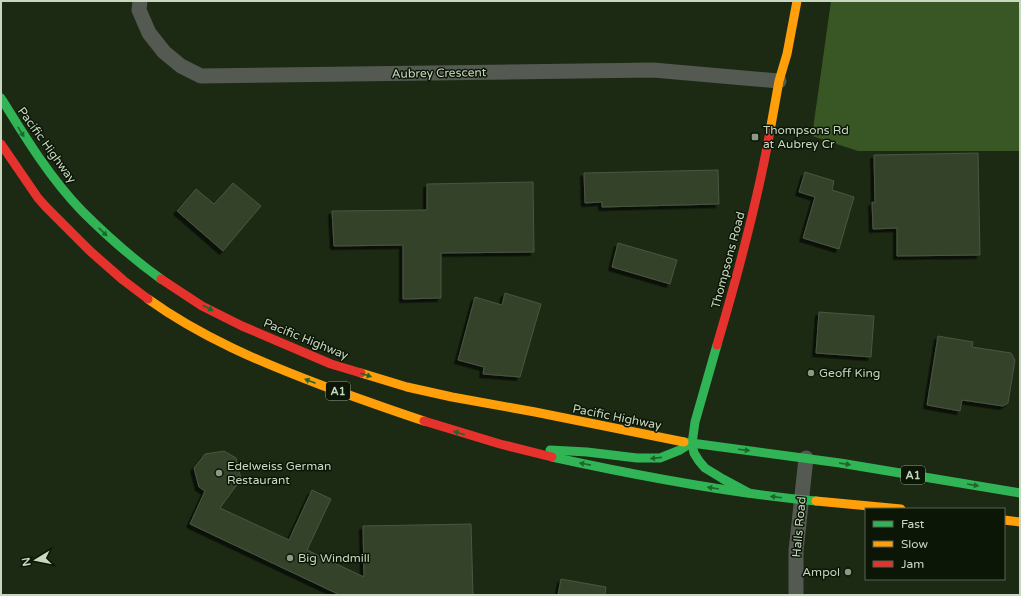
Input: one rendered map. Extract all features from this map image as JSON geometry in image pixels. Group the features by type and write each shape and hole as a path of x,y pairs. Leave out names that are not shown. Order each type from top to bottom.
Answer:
{"main road":[{"name":"Thompsons Road","path":"691,443 740,267 762,176 779,82 787,54 797,1"},
{"name":"Pacific Highway","path":"1,98 27,141 58,184 82,211 132,257 202,306 242,326 331,364 408,387 452,398 691,443 806,458 1020,493"},
{"name":"A1","path":"1,144 40,199 83,245 119,277 198,331 268,364 380,407 463,434 552,458 677,482 752,494 890,508"},
{"path":"528,451 580,451 637,458 655,458 680,450 691,443 697,459 708,470 752,494"},
{"path":"1005,520 1020,522"}],"street":[{"name":"Aubrey Crescent","path":"140,1 139,10 149,33 164,52 181,66 201,76 653,70 779,82"},
{"name":"Halls Road","path":"796,595 796,551 806,458"}],"green space":[{"path":"831,1 1020,1 1020,151 858,151 812,136"}],"building":[{"path":"978,153 980,255 897,256 897,228 873,229 872,202 875,203 874,155"},
{"path":"718,170 719,204 602,207 602,202 585,203 584,173"},
{"path":"805,172 834,181 832,190 854,197 839,249 803,238 815,197 799,192"},
{"path":"533,182 534,252 441,253 441,298 403,299 403,245 334,246 332,211 427,210 427,184"},
{"path":"233,183 261,206 223,251 177,211 196,189 214,204"},
{"path":"618,243 677,260 670,284 612,267"},
{"path":"505,293 541,304 520,377 483,374 484,367 458,360 475,297 502,305"},
{"path":"819,312 874,316 871,357 816,353"},
{"path":"938,336 973,342 972,347 1011,353 1015,360 1008,403 1003,406 962,400 960,411 927,405"},
{"path":"224,451 236,458 241,479 220,508 289,540 312,490 331,499 307,550 364,577 363,526 471,524 473,595 340,595 190,524 205,491 199,487 194,468 205,454"},
{"path":"561,579 606,587 605,595 558,595"}],"traffic: fast":[{"path":"1,98 38,157 70,198 111,238 161,279"},
{"path":"717,345 695,422 692,444 694,453 705,468 749,493"},
{"path":"684,442 840,463 1020,493"},
{"path":"550,450 587,452 637,458 660,458 680,450 691,443"},
{"path":"552,457 617,471 716,489 816,501"}],"traffic: slow":[{"path":"770,131 779,81 787,54 797,1"},
{"path":"148,299 168,313 210,337 253,358 321,385 424,421"},
{"path":"361,373 407,387 452,397 684,442"},
{"path":"816,501 890,508"},
{"path":"1005,520 1020,522"}],"traffic: jam":[{"path":"717,345 746,239 770,131"},
{"path":"1,144 38,198 46,207 90,251 123,280 148,299"},
{"path":"161,279 202,306 242,326 331,364 361,373"},
{"path":"424,421 500,444 552,457"}],"place":[{"name":"Thompsons Rd at Aubrey Cr","path":"755,137"},
{"name":"Geoff King","path":"811,373"},
{"name":"Edelweiss German Restaurant","path":"219,473"},
{"name":"Big Windmill","path":"290,558"},
{"name":"Ampol","path":"848,572"}]}
